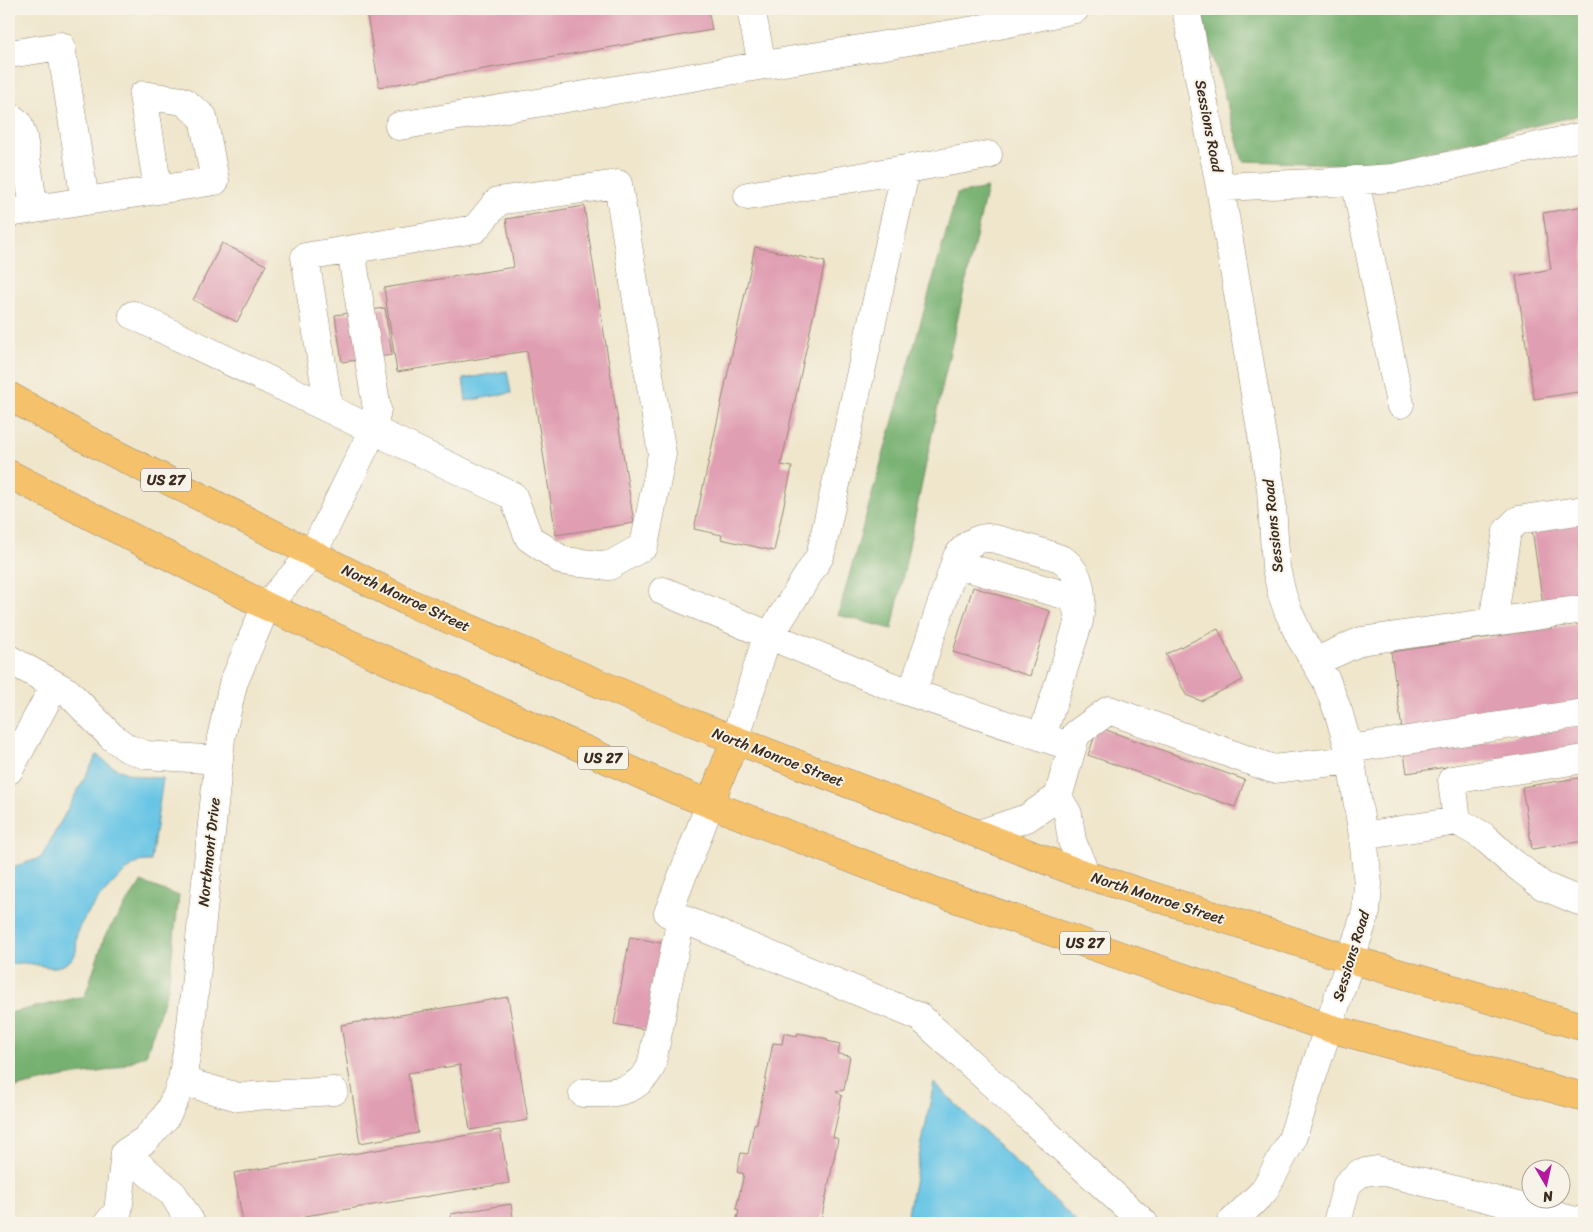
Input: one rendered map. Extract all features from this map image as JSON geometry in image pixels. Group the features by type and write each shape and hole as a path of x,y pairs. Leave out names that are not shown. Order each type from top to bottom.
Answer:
{"highway":[{"name":"North Monroe Street","path":"9,396 80,436 410,603 692,723 1086,875 1350,959 1584,1027"},
{"name":"US 27","path":"9,474 266,606 677,791 934,891 1329,1028 1584,1097"},
{"path":"710,804 735,740"}],"street":[{"path":"752,9 762,66"},
{"path":"400,126 762,66 973,19 1075,9"},
{"name":"Sessions Road","path":"1186,9 1220,187 1271,489 1278,577 1282,594 1300,637 1326,680 1340,714 1350,754 1363,836 1368,884 1366,912 1292,1139 1264,1191 1231,1223"},
{"path":"9,54 61,46 85,201"},
{"path":"9,116 18,123 23,137 21,211 158,190"},
{"path":"1220,187 1394,178 1584,136"},
{"path":"748,196 988,155"},
{"path":"735,740 764,643 820,556 906,169"},
{"path":"1355,180 1400,404"},
{"path":"133,315 372,430 513,496 528,538 563,561 609,566 644,546 662,454 618,184 498,202 475,229 305,257 330,409"},
{"name":"Northmont Drive","path":"125,1153 145,1140 165,1118 182,1081 191,1025 221,738 232,684 266,606 313,553 372,430 377,409 351,250"},
{"path":"1493,622 1507,531 1518,520 1584,510"},
{"path":"912,693 954,564 1068,596 1076,604 1079,621 1042,736"},
{"path":"663,591 888,685 1072,747"},
{"path":"1315,662 1362,641 1584,609"},
{"path":"9,659 68,692 112,736 128,748 146,754 219,760"},
{"path":"9,770 55,684"},
{"path":"979,834 1027,818 1058,797 1076,734 1109,710 1273,769 1584,713"},
{"path":"1457,821 1452,780 1584,759"},
{"path":"1058,797 1068,814 1072,841 1086,875"},
{"path":"710,804 668,913 920,1017 1144,1223"},
{"path":"1363,836 1457,821 1483,836 1542,886 1584,903"},
{"path":"583,1093 612,1093 633,1087 645,1077 651,1067 681,918"},
{"path":"182,1081 238,1097 334,1091"},
{"path":"108,1223 118,1211 125,1153"},
{"path":"125,1153 173,1194 191,1223"},
{"path":"1338,1223 1347,1184 1360,1174 1377,1170 1584,1223"}],"green space":[{"path":"1200,9 1584,9 1584,114 1371,165 1243,161"},
{"path":"987,188 937,410 892,629 838,615 957,194"},
{"path":"141,882 179,896 168,988 146,1055 111,1070 64,1077 9,1089 9,1013 85,996 105,935"}],"water":[{"path":"507,371 511,393 466,401 463,379"},
{"path":"97,755 112,766 128,773 144,777 163,778 151,861 140,862 132,866 96,902 78,930 76,952 71,960 54,967 26,963 9,965 9,868 41,858"},
{"path":"934,1083 1078,1223 906,1223"}],"building":[{"path":"366,9 708,9 712,30 379,87"},
{"path":"584,206 634,523 556,535 527,351 397,372 384,288 514,267 506,219"},
{"path":"1584,206 1584,391 1534,399 1516,276 1551,269 1543,213"},
{"path":"222,243 266,265 237,322 193,300"},
{"path":"755,247 825,262 781,465 792,467 774,551 721,539 722,535 694,529"},
{"path":"385,308 392,355 342,362 335,315"},
{"path":"1584,521 1584,599 1543,605 1532,529"},
{"path":"973,587 1050,611 1030,676 953,652"},
{"path":"1584,623 1584,701 1402,729 1391,652"},
{"path":"1218,629 1243,680 1201,701 1186,695 1166,654"},
{"path":"1584,726 1584,746 1407,773 1404,753"},
{"path":"1098,727 1245,780 1235,807 1088,755"},
{"path":"1584,777 1584,841 1532,849 1522,787"},
{"path":"630,937 666,944 649,1030 614,1024"},
{"path":"508,997 528,1120 470,1130 460,1065 408,1073 418,1133 360,1143 341,1025"},
{"path":"784,1033 797,1036 798,1033 828,1039 827,1041 840,1044 838,1054 850,1056 844,1090 836,1091 842,1096 833,1137 838,1139 821,1221 818,1223 736,1223 739,1210 736,1209 744,1174 737,1172 741,1153 748,1154 754,1124 757,1123 773,1043 782,1044"},
{"path":"500,1130 509,1183 305,1216 306,1223 243,1223 234,1173"},
{"path":"511,1204 514,1223 452,1223 451,1214"}]}
